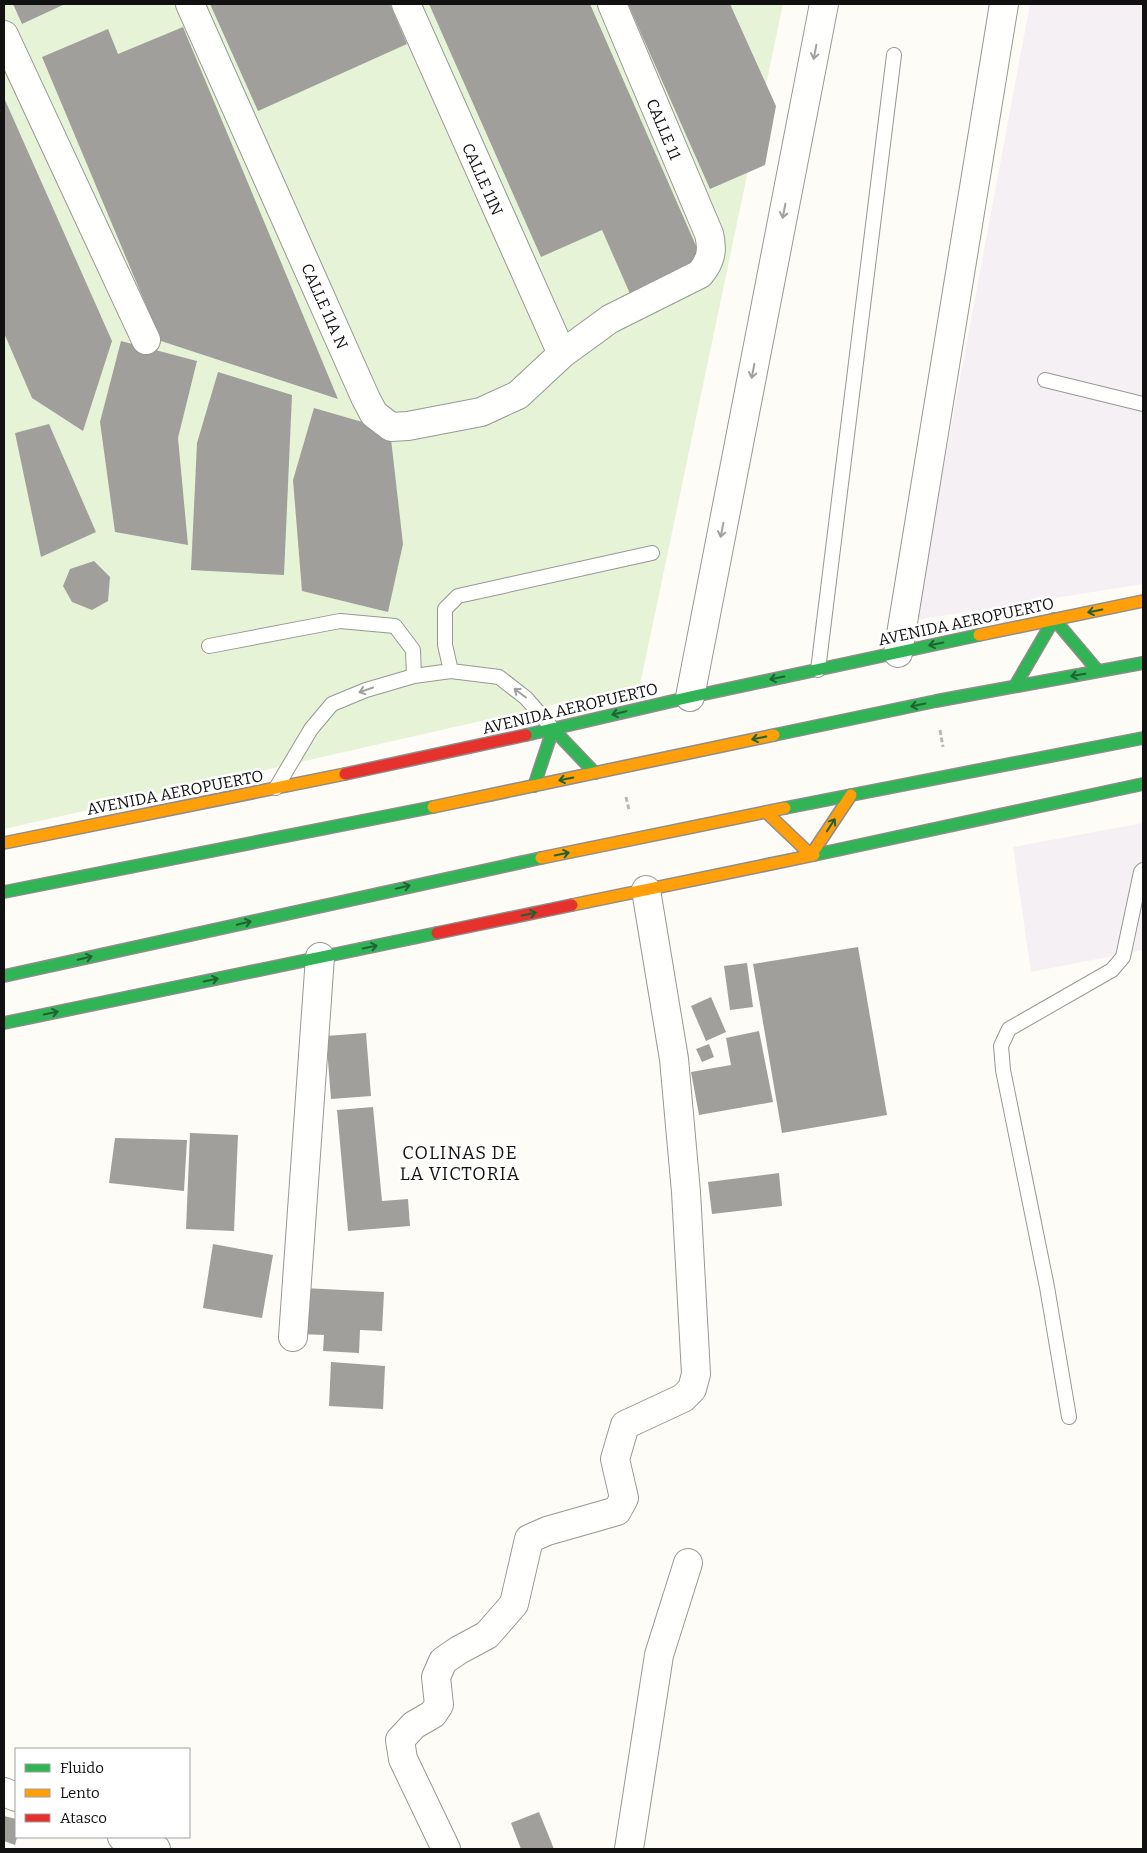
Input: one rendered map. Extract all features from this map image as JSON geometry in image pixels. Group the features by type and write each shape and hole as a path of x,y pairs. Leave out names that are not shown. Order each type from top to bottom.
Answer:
{"main road":[{"name":"AVENIDA AEROPUERTO","path":"4,843 275,789 553,729 690,697 1143,601"},
{"path":"1014,686 1054,619 1098,671"},
{"path":"4,892 445,805 936,701 1143,663"},
{"path":"534,786 553,729 595,773"},
{"path":"4,976 459,875 1143,738"},
{"path":"4,1023 646,890 1143,784"},
{"path":"811,855 851,795"},
{"path":"767,813 811,855"}],"street":[{"name":"CALLE 11A N","path":"190,4 374,414 391,427 408,426 481,412 518,395 562,354 610,319 700,274 707,265 711,255"},
{"name":"CALLE 11N","path":"406,4 562,354"},
{"name":"CALLE 11","path":"612,4 712,244 711,255"},
{"path":"690,697 824,4"},
{"path":"898,652 1004,4"},
{"path":"4,35 146,340"},
{"path":"446,1849 403,1759 400,1740 414,1725 433,1714 439,1704 436,1677 443,1662 459,1650 487,1635 514,1604 529,1539 547,1531 617,1511 624,1498 616,1459 625,1425 683,1398 692,1389 696,1374 686,1192 674,1059 646,890"},
{"path":"293,1337 320,957"},
{"path":"629,1849 659,1655 688,1563"},
{"path":"125,1838 153,1849"}],"lane":[{"path":"818,670 894,55"},
{"path":"1046,380 1143,404"},
{"path":"451,671 445,645 445,609 458,596 652,553"},
{"path":"209,646 340,621 395,626 413,650 414,676"},
{"path":"275,789 311,729 332,704 366,690 414,676 451,671 499,677 526,698 553,729"},
{"path":"1069,1417 1047,1287 1003,1070 1001,1046 1008,1029 1112,970 1123,957 1141,872 1143,870"}],"path":[{"path":"939,722 943,752"},
{"path":"626,796 630,814"}],"shaded area":[{"path":"1030,4 1143,4 1143,584 915,620"},
{"path":"1143,823 1143,950 1031,972 1013,847"}],"green space":[{"path":"4,4 783,4 640,685 4,829"}],"building":[{"path":"13,4 65,4 22,24"},
{"path":"210,4 390,4 407,44 258,111"},
{"path":"429,4 590,4 704,264 631,296 602,230 541,257"},
{"path":"628,4 730,4 776,106 765,165 710,189"},
{"path":"183,27 338,399 161,341 42,57 108,29 118,54"},
{"path":"5,100 112,341 83,431 32,398 4,333"},
{"path":"121,341 197,361 178,438 188,545 115,532 100,422"},
{"path":"218,372 292,395 284,575 191,570 197,443"},
{"path":"314,408 390,430 403,544 388,612 302,591 293,480"},
{"path":"49,424 96,532 41,557 15,433"},
{"path":"94,561 110,577 108,601 92,610 72,602 63,586 70,569"},
{"path":"858,947 887,1115 782,1133 753,964"},
{"path":"747,963 753,1007 730,1010 724,966"},
{"path":"711,997 726,1032 706,1041 691,1006"},
{"path":"759,1031 773,1102 699,1115 691,1072 731,1065 726,1038"},
{"path":"366,1033 371,1096 331,1099 326,1036"},
{"path":"709,1044 714,1057 702,1062 696,1049"},
{"path":"373,1107 382,1201 408,1199 410,1226 348,1231 337,1110"},
{"path":"190,1133 238,1135 234,1231 186,1229"},
{"path":"115,1138 187,1140 184,1191 109,1183"},
{"path":"779,1173 782,1206 712,1214 708,1182"},
{"path":"213,1244 273,1255 262,1318 203,1308"},
{"path":"303,1288 384,1292 382,1331 360,1330 359,1353 323,1351 324,1335 300,1334"},
{"path":"331,1362 385,1366 383,1409 329,1406"},
{"path":"539,1812 554,1849 521,1849 511,1823"},
{"path":"4,1816 15,1819 15,1838 17,1838 15,1845 4,1841"}],"traffic: fast":[{"path":"1015,686 1054,619 1098,671"},
{"path":"526,735 690,697 979,635"},
{"path":"774,735 936,701 1143,663"},
{"path":"534,786 553,729 595,773"},
{"path":"785,808 1143,738"},
{"path":"814,855 1143,784"},
{"path":"4,892 433,807"},
{"path":"4,976 541,858"},
{"path":"4,1023 437,933"}],"traffic: slow":[{"path":"979,635 1143,601"},
{"path":"433,807 774,735"},
{"path":"4,843 345,774"},
{"path":"767,813 811,855 851,795"},
{"path":"541,858 785,808"},
{"path":"572,905 814,855"}],"traffic: jam":[{"path":"345,774 526,735"},
{"path":"437,933 572,905"}],"district":[{"name":"COLINAS DE LA VICTORIA","path":"460,1163"}]}
